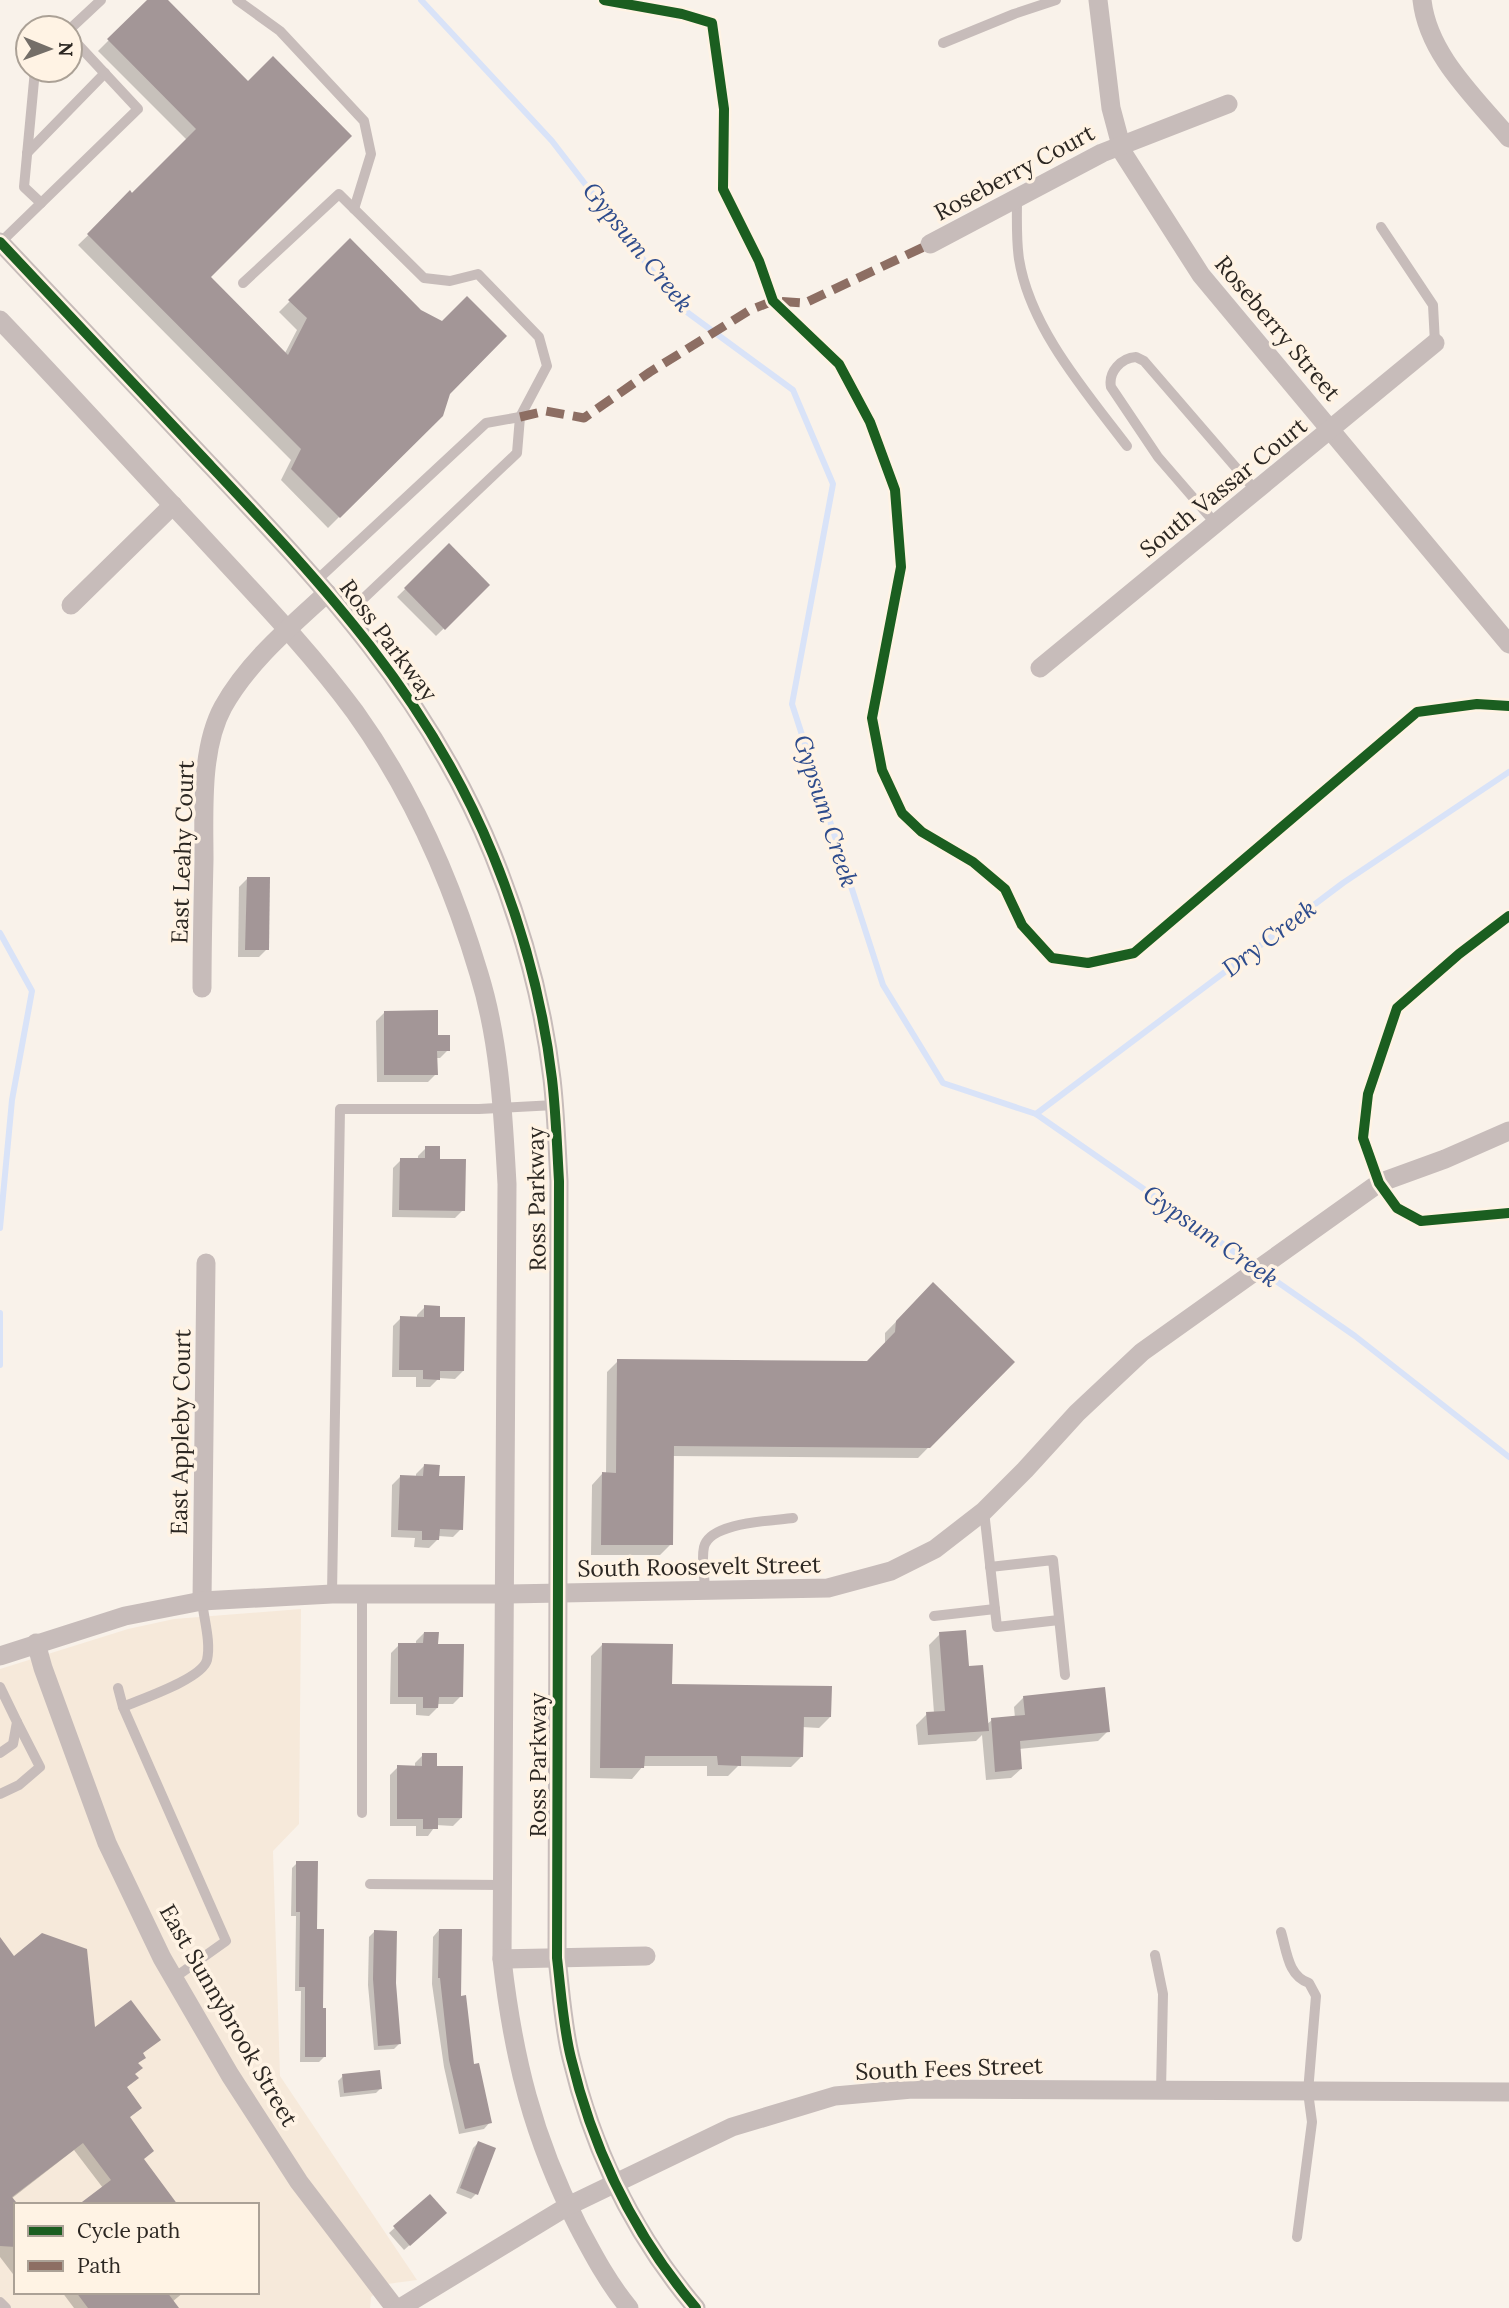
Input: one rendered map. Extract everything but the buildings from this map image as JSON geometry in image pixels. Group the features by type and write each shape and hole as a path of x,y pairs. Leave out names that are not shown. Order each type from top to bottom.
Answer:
{"street":[{"name":"Roseberry Street","path":"1098,0 1111,108 1123,153 1201,275 1509,644"},
{"path":"1422,0 1429,32 1451,68 1509,138"},
{"name":"Roseberry Court","path":"930,244 1102,153 1228,104"},
{"name":"Ross Parkway","path":"0,242 346,615 397,680 426,724 449,762 494,856 530,967 544,1028 555,1105 559,1181 557,1958 570,2056 584,2105 615,2184 646,2240 696,2308"},
{"name":"Ross Parkway","path":"0,320 288,629 356,713 410,803 435,855 457,908 480,976 495,1044 507,1184 502,1959 517,2062 530,2113 568,2206 595,2258 629,2308"},
{"name":"South Vassar Court","path":"1040,668 1435,343"},
{"path":"71,605 173,505"},
{"name":"East Leahy Court","path":"202,988 204,793 211,744 222,709 247,672 288,629 322,587"},
{"name":"South Roosevelt Street","path":"0,1656 125,1616 202,1601 332,1594 828,1588 891,1571 935,1549 984,1511 1026,1470 1077,1413 1142,1352 1379,1183 1445,1159 1509,1131"},
{"name":"East Appleby Court","path":"202,1601 206,1263"},
{"name":"East Sunnybrook Street","path":"36,1643 107,1843 162,1958 230,2075 299,2182 394,2308"},
{"path":"502,1959 646,1956"},
{"name":"South Fees Street","path":"400,2308 568,2206 732,2127 835,2096 912,2089 1509,2092"}],"lane":[{"path":"84,16 101,0"},
{"path":"237,0 281,32 364,121 371,154 354,209"},
{"path":"943,43 1014,13 1056,0"},
{"path":"0,242 138,109 84,51"},
{"path":"27,153 105,73"},
{"path":"34,84 24,187 41,203"},
{"path":"243,283 339,194 424,278 450,281 478,274 539,337 547,366 520,417 517,453 346,615"},
{"path":"1017,198 1019,258 1028,292 1069,369 1126,446"},
{"path":"1381,227 1433,305 1435,343"},
{"path":"1217,525 1158,457 1111,387 1113,372 1122,361 1136,357 1144,360 1257,492"},
{"path":"322,587 486,423 520,417"},
{"path":"332,1594 340,1109 555,1105"},
{"path":"984,1511 996,1627 1059,1620"},
{"path":"705,1591 704,1547 710,1535 724,1528 793,1518"},
{"path":"990,1567 1053,1560 1065,1675"},
{"path":"362,1594 362,1813"},
{"path":"123,1707 200,1672 206,1663 208,1644 202,1601"},
{"path":"934,1616 995,1609"},
{"path":"0,1687 40,1767 19,1785 0,1794"},
{"path":"118,1688 123,1707 226,1941 174,1978"},
{"path":"0,1753 13,1744 18,1722"},
{"path":"370,1884 503,1885"},
{"path":"1280,1933 1294,1974 1299,1980 1309,1983 1316,1996 1308,2092 1312,2122 1297,2237"},
{"path":"1155,1955 1163,1994 1161,2091"},
{"path":"0,2302 6,2308"}],"shaded area":[{"path":"301,1609 299,1824 273,1851 280,2076 417,2280 387,2284 371,2297 370,2308 0,2308 0,1669 128,1629 174,1619"}],"waterway":[{"name":"Gypsum Creek","path":"421,0 552,141 680,307 793,390 833,484 792,704 883,985 943,1083 1036,1114 1355,1336 1509,1457"},
{"name":"Dry Creek","path":"1036,1114 1343,883 1509,772"},
{"path":"0,933 32,991 12,1100 0,1228"},
{"path":"0,1313 0,1365"}],"marked path":[{"path":"520,417 546,411 584,418 650,372 750,310 773,301 805,303 930,244"}],"cycle path":[{"path":"604,0 682,14 712,23 724,109 723,189 759,261 773,301 839,364 870,422 895,490 901,567 872,718 882,770 902,813 922,832 973,862 1005,889 1022,925 1052,958 1088,963 1134,953 1417,712 1477,704 1509,706"},
{"path":"0,242 293,554 370,646 438,744 493,855 513,909 537,993 548,1050 559,1181 557,1958 564,2021 580,2092 604,2159 635,2222 696,2308"},
{"path":"1509,916 1459,954 1397,1008 1368,1094 1363,1138 1379,1183 1397,1208 1421,1221 1509,1213"}]}
